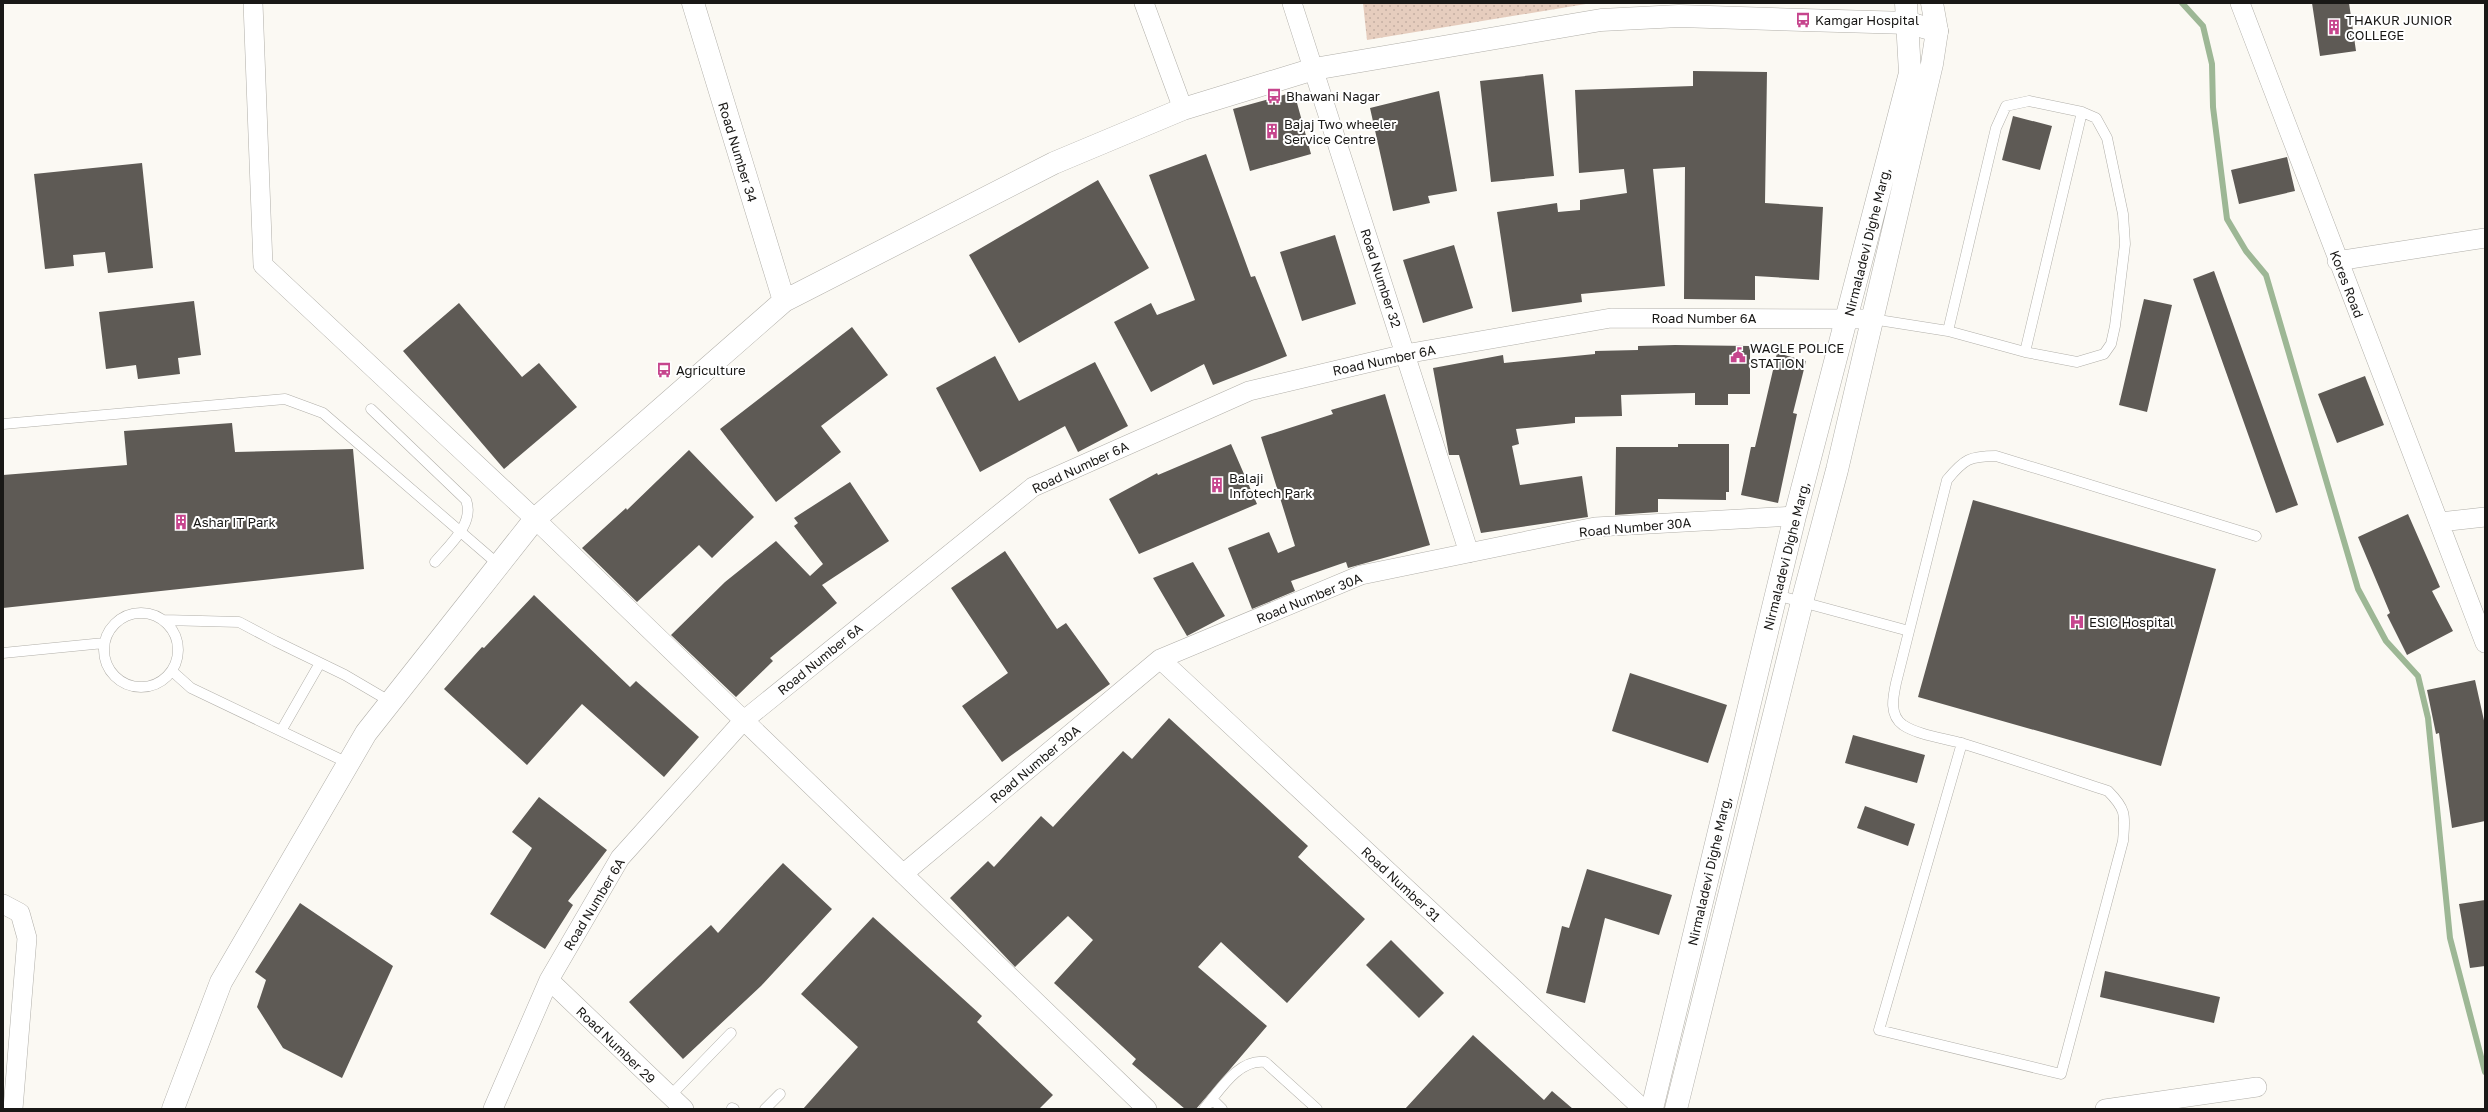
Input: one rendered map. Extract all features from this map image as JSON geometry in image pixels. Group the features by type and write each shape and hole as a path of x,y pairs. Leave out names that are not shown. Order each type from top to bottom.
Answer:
{"street":[{"path":"253,3 263,265 536,519 743,721 1147,1109"},
{"name":"Road Number 34","path":"693,3 784,301"},
{"path":"1144,3 1184,110"},
{"name":"Road Number 32","path":"1292,3 1469,553"},
{"name":"Nirmaladevi Dighe Marg,","path":"1676,1109 1802,602 1837,470 1932,64 1937,31 1932,3"},
{"name":"Kores Road","path":"2240,3 2337,261 2440,522 2485,644"},
{"path":"173,1109 221,982 366,732 536,519 784,301 1054,163 1184,110 1314,69 1601,20 1678,9 1907,13 1937,31"},
{"name":"Nirmaladevi Dighe Marg,","path":"1652,1109 1795,516 1848,319 1910,73 1907,13"},
{"path":"2337,261 2485,238"},
{"name":"Road Number 6A","path":"493,1109 549,980 620,858 743,721 1033,487 1249,391 1405,354 1611,318 1872,319"},
{"name":"Road Number 30A","path":"903,874 1160,659 1360,575 1595,527 1795,516"},
{"path":"2440,522 2485,517"},
{"name":"Road Number 31","path":"1160,659 1643,1109"},
{"path":"3,904 20,912 27,938 13,1109"},
{"name":"Road Number 29","path":"549,980 684,1109"},
{"path":"2105,1109 2256,1087"}],"lane":[{"path":"1872,319 1948,331 2025,352 2076,362 2104,354 2111,344 2125,244 2123,214 2107,138 2096,118 2082,112 2029,101 2006,106 1996,128 1948,331"},
{"path":"2025,352 2082,112"},
{"path":"3,424 285,399 323,412 499,565"},
{"path":"371,409 466,500 470,509 461,531 435,562"},
{"path":"1962,743 1879,1030 2061,1074 2122,841 2124,819 2121,804 2108,791 1962,743 1902,725 1894,715 1893,701 1896,683 1948,480 1961,463 1976,456 1996,456 2256,536"},
{"path":"1776,595 1909,631"},
{"path":"140,612 153,614 164,620 177,638 177,660 172,671 164,680 152,686 139,687 127,685 116,678 108,668 104,655 104,643 108,630 116,621 128,614 140,612"},
{"path":"164,620 239,622 359,682 391,702"},
{"path":"3,653 104,643"},
{"path":"281,731 320,663"},
{"path":"172,671 191,688 348,763"},
{"path":"670,1096 731,1033"},
{"path":"1204,1109 1240,1068 1255,1061 1266,1062 1317,1109"},
{"path":"765,1109 780,1094"},
{"path":"1212,1099 1222,1109"}],"shaded area":[{"path":"1363,3 1592,3 1367,40"}],"building":[{"name":"THAKUR JUNIOR COLLEGE","path":"2312,3 2349,3 2356,51 2320,56"},
{"path":"1693,71 1767,72 1765,203 1823,207 1819,280 1755,276 1755,300 1684,299 1685,167 1653,169 1665,286 1581,294 1582,302 1512,312 1497,212 1557,203 1558,212 1580,210 1580,200 1627,193 1624,169 1579,173 1575,90 1693,86"},
{"path":"1543,74 1554,176 1491,182 1480,81"},
{"path":"1439,91 1457,191 1428,196 1430,203 1393,211 1370,108"},
{"name":"Bajaj Two wheeler Service Centre","path":"1294,92 1311,154 1250,171 1233,109"},
{"path":"2013,116 2052,126 2040,170 2002,160"},
{"path":"1206,154 1251,277 1255,276 1287,356 1213,385 1204,364 1151,392 1114,322 1151,303 1157,315 1195,300 1149,175"},
{"path":"2287,157 2295,191 2239,204 2231,170"},
{"path":"142,163 153,268 108,273 105,252 73,255 74,266 45,269 34,174"},
{"path":"1098,180 1149,268 1019,343 969,255"},
{"path":"1335,235 1356,304 1302,321 1280,252"},
{"path":"1454,245 1473,308 1423,323 1403,260"},
{"path":"2214,271 2298,505 2276,513 2193,279"},
{"path":"2144,299 2172,305 2147,412 2119,405"},
{"path":"194,301 201,355 178,358 180,374 138,379 136,365 106,369 99,312"},
{"path":"459,303 522,377 539,363 577,407 504,469 403,351"},
{"path":"852,327 888,375 821,426 841,452 776,502 720,429"},
{"path":"1638,346 1750,346 1750,394 1728,394 1728,405 1695,405 1695,393 1621,395 1622,416 1575,417 1575,423 1516,429 1519,444 1512,446 1520,485 1582,476 1588,517 1481,533 1459,455 1449,455 1433,368 1503,355 1504,363 1595,354 1595,351 1638,350"},
{"path":"1777,353 1806,361 1793,413 1797,414 1778,503 1741,495 1751,447 1755,447"},
{"path":"995,356 1019,401 1095,362 1128,426 1078,452 1065,426 980,472 936,388"},
{"path":"2365,376 2384,425 2337,443 2318,394"},
{"path":"1385,394 1430,545 1348,568 1346,562 1291,581 1295,591 1252,609 1228,548 1269,532 1278,553 1295,546 1261,437 1333,414 1331,410"},
{"name":"Ashar IT Park","path":"232,423 235,452 353,449 364,569 3,608 3,475 127,465 124,431"},
{"path":"1231,444 1257,504 1139,554 1109,499 1157,473 1158,475"},
{"path":"1678,444 1729,444 1729,492 1726,492 1726,500 1658,499 1658,512 1615,515 1616,447 1678,447"},
{"path":"689,450 754,517 712,558 699,545 637,602 582,548 626,508 627,510"},
{"path":"850,482 889,541 822,585 837,603 770,658 773,661 736,697 671,635 725,582 776,541 810,576 823,564 794,526 798,523 794,518"},
{"name":"ESIC Hospital","path":"1973,500 2216,569 2161,766 1918,697"},
{"path":"2408,514 2440,587 2432,591 2453,631 2407,655 2387,615 2390,613 2358,537"},
{"path":"1005,551 1057,629 1066,623 1110,684 1002,762 962,706 1008,673 951,588"},
{"path":"1193,562 1225,616 1187,636 1153,578"},
{"path":"534,595 630,687 636,681 699,737 664,777 582,704 527,765 444,689 482,647 484,648"},
{"path":"1630,673 1727,705 1708,763 1612,731"},
{"path":"2475,680 2485,725 2485,821 2452,828 2439,733 2436,734 2427,690"},
{"path":"1169,718 1308,846 1298,857 1365,919 1287,1003 1221,942 1198,967 1267,1026 1196,1109 1185,1109 1132,1064 1136,1059 1054,983 1093,940 1068,916 1015,967 950,898 988,861 994,867 1041,816 1053,827 1123,751 1132,759"},
{"path":"1853,735 1925,755 1917,783 1845,763"},
{"path":"539,797 607,850 568,901 573,905 545,949 490,914 532,848 512,832"},
{"path":"1865,806 1915,824 1908,846 1857,828"},
{"path":"783,863 832,909 761,986 683,1059 629,1002 711,925 718,933"},
{"path":"1587,869 1672,895 1659,935 1605,918 1585,1003 1546,993 1562,926 1569,928"},
{"path":"2485,900 2485,966 2470,968 2459,904"},
{"path":"300,903 393,966 342,1078 283,1048 257,1007 266,980 255,972"},
{"path":"873,917 982,1016 977,1022 1053,1095 1039,1109 803,1109 858,1047 801,994"},
{"path":"1391,940 1444,993 1419,1018 1366,965"},
{"path":"2105,971 2220,997 2214,1023 2100,997"},
{"path":"1473,1035 1544,1100 1552,1091 1573,1109 1405,1109"}],"waterway":[{"path":"2182,3 2203,26 2212,64 2213,107 2227,219 2246,251 2266,275 2358,589 2386,641 2418,676 2428,718 2450,938 2485,1072"}],"place":[{"name":"Kamgar Hospital","path":"1803,20"},
{"name":"THAKUR JUNIOR COLLEGE","path":"2334,27"},
{"name":"Bhawani Nagar","path":"1274,96"},
{"name":"Bajaj Two wheeler Service Centre","path":"1272,131"},
{"name":"WAGLE POLICE STATION","path":"1738,355"},
{"name":"Agriculture","path":"664,370"},
{"name":"Balaji Infotech Park","path":"1217,485"},
{"name":"Ashar IT Park","path":"181,522"},
{"name":"ESIC Hospital","path":"2077,622"}]}
